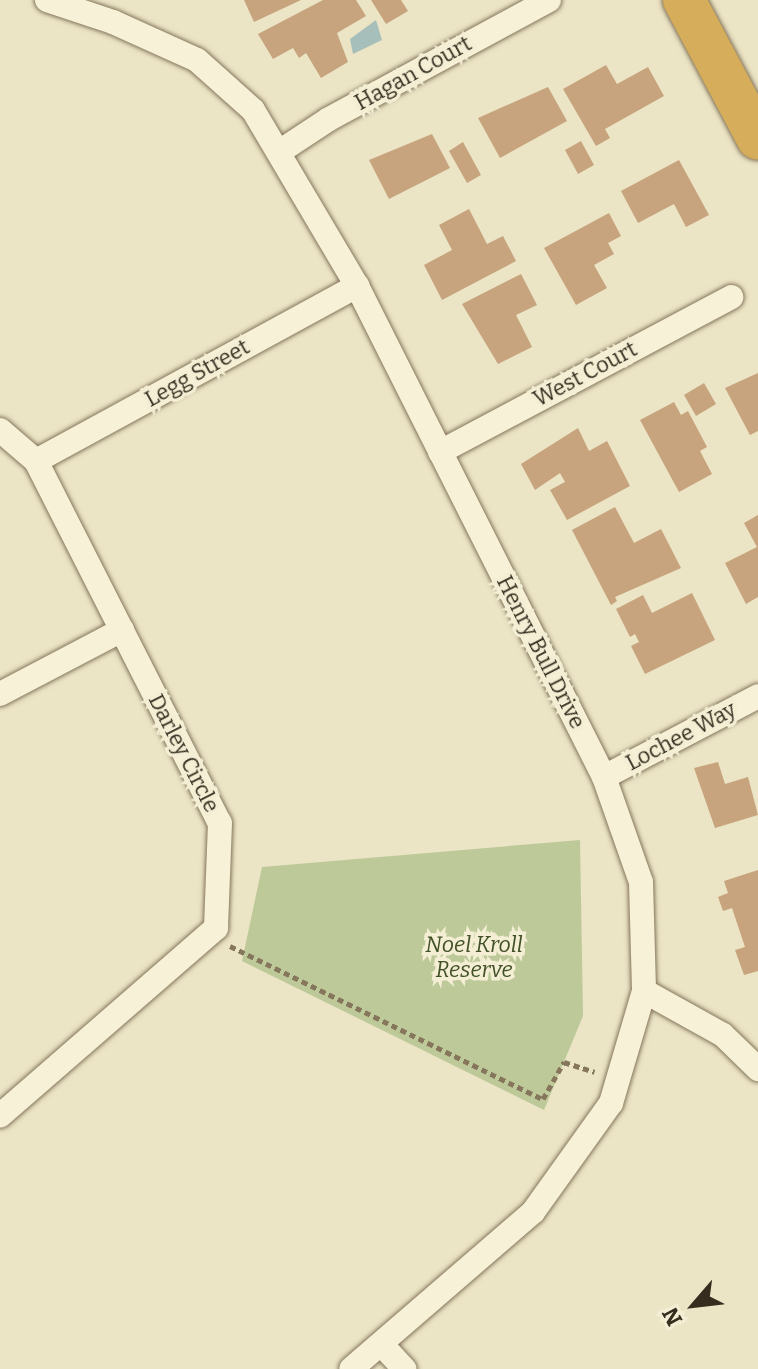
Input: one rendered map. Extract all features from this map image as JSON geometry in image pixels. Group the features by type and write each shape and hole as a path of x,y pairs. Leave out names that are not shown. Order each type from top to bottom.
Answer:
{"highway":[{"path":"684,0 758,139"}],"street":[{"name":"Hagan Court","path":"279,152 329,119 549,0"},
{"name":"Henry Bull Drive","path":"51,1 197,60 253,110 357,286 604,777 641,882 644,991 611,1103 533,1212 351,1369"},
{"name":"Legg Street","path":"36,461 357,286"},
{"name":"West Court","path":"440,452 731,297"},
{"name":"Darley Circle","path":"0,430 36,461 220,823 216,928 208,936"},
{"path":"0,694 122,630"},
{"name":"Lochee Way","path":"604,777 758,696"},
{"path":"0,1116 208,936"},
{"path":"644,991 723,1035 758,1069"},
{"path":"382,1345 404,1369"}],"path":[{"path":"208,936 543,1099 564,1062 617,1080"}],"green space":[{"name":"Noel Kroll Reserve","path":"580,840 583,1016 544,1110 242,961 262,867"}],"water":[{"path":"376,20 382,40 353,54 350,39"}],"building":[{"path":"244,0 301,0 254,22"},
{"path":"323,0 356,0 366,16 337,33 348,62 321,78 306,53 299,58 293,48 273,59 258,34"},
{"path":"371,0 401,0 408,11 386,24"},
{"path":"606,65 617,84 648,67 664,96 605,129 610,138 596,146 563,89"},
{"path":"548,87 567,121 500,158 478,118"},
{"path":"432,134 450,168 389,199 369,160"},
{"path":"581,141 594,165 578,174 565,150"},
{"path":"463,142 481,175 467,183 449,151"},
{"path":"679,160 709,215 686,227 674,204 638,223 621,191"},
{"path":"469,209 487,244 503,236 516,261 442,300 424,265 452,250 439,225"},
{"path":"609,213 621,236 608,243 614,254 594,265 607,288 576,305 544,248"},
{"path":"521,274 537,305 516,315 532,347 498,364 462,304"},
{"path":"758,373 758,431 750,435 725,388"},
{"path":"704,383 716,404 696,416 684,395"},
{"path":"674,402 681,415 688,411 707,447 700,451 712,474 679,492 640,420"},
{"path":"578,428 589,451 607,441 630,486 567,520 550,490 565,482 560,473 535,490 521,464"},
{"path":"615,507 634,543 661,529 681,568 615,597 617,601 611,605 572,530"},
{"path":"758,515 758,597 746,604 725,563 757,547 744,523"},
{"path":"692,593 715,640 645,674 631,646 639,642 635,634 630,637 616,609 643,595 652,613"},
{"path":"718,762 725,784 748,777 758,815 715,828 694,768"},
{"path":"758,870 758,971 744,975 735,950 745,947 732,908 723,911 718,897 728,893 724,881"}]}
